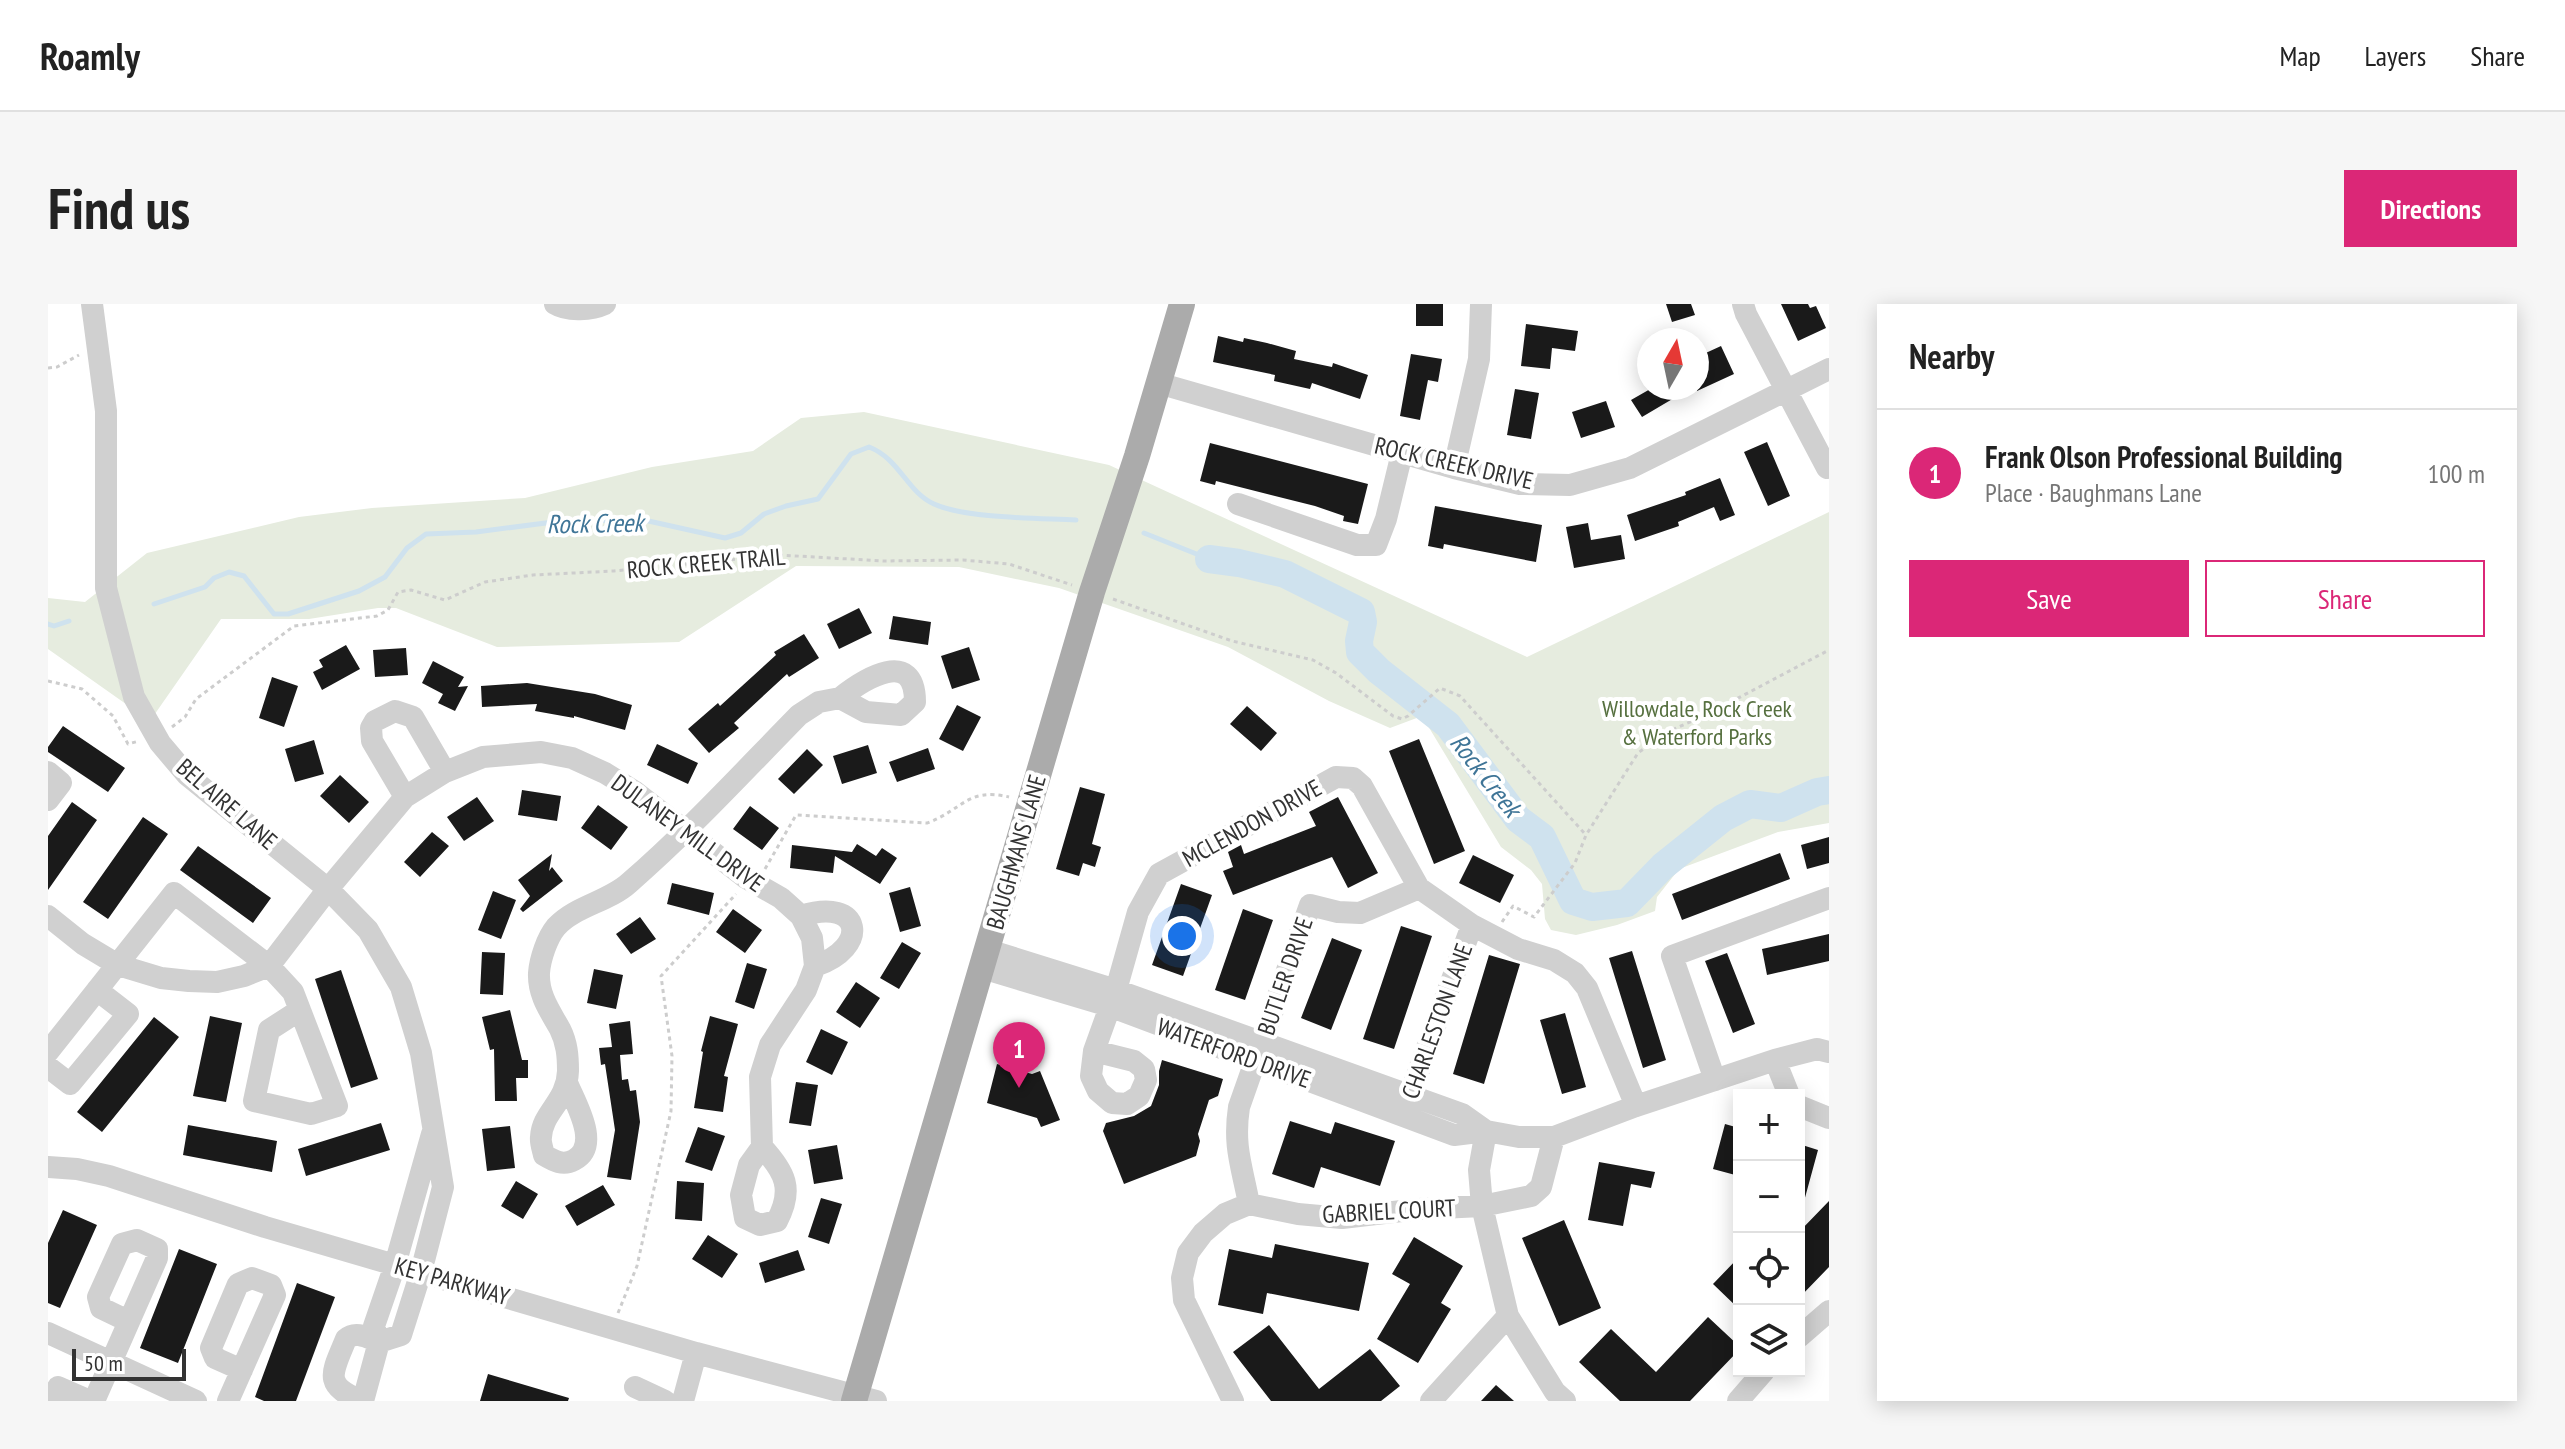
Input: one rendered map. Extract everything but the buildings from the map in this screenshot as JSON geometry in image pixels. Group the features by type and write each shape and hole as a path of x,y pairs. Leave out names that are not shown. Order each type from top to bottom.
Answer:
{"main road":[{"name":"BAUGHMANS LANE","path":"862,1399 1030,804 1182,304"}],"street":[{"name":"BEL AIRE LANE","path":"92,304 106,411 106,588 134,697 156,736 187,775 328,889 368,930 401,987 421,1053 443,1187 401,1335 379,1342"},
{"path":"555,304 561,308 582,309 605,304"},
{"path":"1454,468 1479,359 1481,304"},
{"path":"1743,304 1827,468"},
{"name":"ROCK CREEK DRIVE","path":"1158,383 1454,468 1520,484 1570,485 1630,468 1829,369"},
{"path":"1238,504 1357,545 1376,545 1386,519 1402,453"},
{"path":"568,1085 568,1051 560,1030 547,1012 539,974 545,948 556,928 590,904 625,887 799,715 819,702 840,698"},
{"path":"405,797 372,741 371,728 383,715 395,711 413,717 445,772"},
{"name":"DULANEY MILL DRIVE","path":"269,966 405,797 445,772 483,757 510,753 541,752 572,758 605,773 634,791 746,878 781,898 801,916"},
{"path":"48,772 61,783 48,800"},
{"name":"MCLENDON DRIVE","path":"1094,1051 1138,912 1159,874 1336,777 1353,778 1362,786 1419,888 1472,925 1518,949 1554,960 1575,973 1587,988 1636,1106"},
{"name":"BUTLER DRIVE","path":"1249,1204 1238,1162 1235,1133 1239,1107 1310,905 1338,912 1360,913 1376,909 1419,888"},
{"path":"48,1052 174,893 269,966 293,992 300,1010 337,1106 311,1114 254,1101 269,1030 300,1010"},
{"path":"1715,1080 1672,956 1829,898"},
{"path":"762,1147 760,1077 770,1045 806,990 815,966 812,938 801,916 821,909 842,913 852,923 852,937 841,953 815,966"},
{"path":"48,916 83,944 118,965 161,978 217,982 269,966"},
{"name":"CHARLESTON LANE","path":"1405,1106 1472,925"},
{"name":"WATERFORD DRIVE","path":"985,959 1112,998 1405,1106 1454,1135 1486,1131 1519,1137 1554,1137 1775,1060 1817,1049 1829,1052"},
{"path":"48,1067 70,1084 128,1014 97,990"},
{"path":"1775,1060 1787,1089"},
{"path":"1805,1108 1829,1118"},
{"name":"BEL AIRE LANE","path":"362,1401 379,1342 374,1326 395,1265 434,1125"},
{"path":"1486,1131 1479,1170 1482,1206 1508,1316 1555,1392 1565,1401"},
{"name":"GABRIEL COURT","path":"1249,1204 1298,1214 1342,1218 1482,1206 1531,1196 1541,1187 1554,1137"},
{"name":"KEY PARKWAY","path":"48,1167 109,1176 265,1227 862,1399"},
{"path":"1233,1401 1184,1300 1182,1278 1188,1253 1203,1233 1225,1214 1249,1204"},
{"path":"1805,1332 1829,1311"},
{"path":"1431,1401 1508,1316"},
{"path":"52,1401 58,1387 92,1401 128,1321"},
{"path":"48,1333 196,1401"},
{"path":"362,1401 343,1394 333,1381 332,1374 350,1335 357,1334 379,1342"},
{"path":"683,1401 696,1353"},
{"path":"228,1401 242,1370"},
{"path":"1738,1401 1759,1377"},
{"path":"635,1387 665,1401"}],"path":[{"path":"48,368 57,367 76,356 99,354"},
{"name":"ROCK CREEK TRAIL","path":"156,736 185,717 196,699 294,626 377,616 388,610 398,592 411,590 445,600 485,582 533,575 614,571 779,555 884,561 963,560 1009,564 1232,641 1313,660 1336,673 1393,716 1402,719 1440,688 1460,696 1586,835"},
{"path":"1493,936 1513,906 1534,917 1547,902 1575,863 1586,835 1638,753 1665,733 1708,714 1829,650"},
{"path":"48,681 82,689 113,716 128,744 156,736"},
{"path":"613,1328 637,1266 671,1111 672,1056 661,976 738,892 746,878 762,872 768,865 796,815 927,823 977,795 988,793 1030,804"}],"green space":[{"name":"Willowdale, Rock Creek & Waterford Parks","path":"864,412 1109,465 1527,657 1829,512 1829,823 1778,832 1679,869 1657,897 1655,911 1576,935 1551,930 1545,919 1542,884 1531,870 1501,847 1422,716 1390,728 1329,701 1228,647 1059,588 959,567 796,566 679,642 497,647 396,608 309,619 221,619 150,721 48,649 48,598 85,602 147,553 299,517 372,508 525,498 652,467 753,451 801,418"}],"waterway":[{"name":"Rock Creek","path":"154,604 205,587 214,578 229,572 244,576 274,614 288,614 359,591 385,577 407,548 426,534 476,532 561,521 644,520 725,538 741,533 764,514 818,499 851,454 869,447 888,459 925,499 948,509 984,515 1076,520"},
{"name":"Rock Creek","path":"1144,533 1209,559"},
{"name":"Rock Creek","path":"1209,559 1285,574 1361,612 1360,652 1379,671 1448,725 1518,819 1542,837 1573,901 1592,907 1627,903 1663,866 1723,818 1750,804 1781,808 1829,790"},
{"name":"Rock Creek","path":"48,624 54,626 69,621"}],"place":[{"name":"Frank Olson Professional Building","path":"1019,1088"}]}
